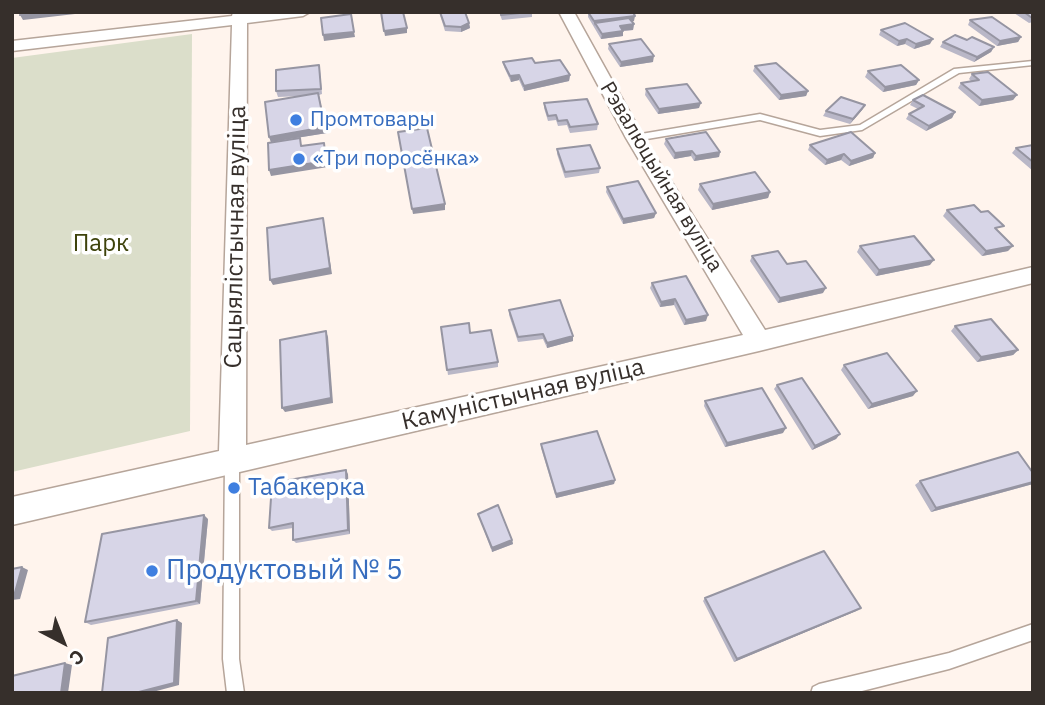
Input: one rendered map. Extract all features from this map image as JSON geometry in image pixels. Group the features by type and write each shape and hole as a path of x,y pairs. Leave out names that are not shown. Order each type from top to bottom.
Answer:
{"street":[{"path":"12,46 240,16 303,12"},
{"name":"Рэвалюцыйная вуліца","path":"566,12 635,138 760,341"},
{"name":"Сацыялістычная вуліца","path":"232,461 240,16"},
{"name":"Камуністычная вуліца","path":"12,511 760,341 1033,275"}],"lane":[{"path":"635,138 760,117 820,133 862,127 957,71 1033,63"},
{"path":"232,461 231,659 236,693"},
{"path":"818,693 949,662 1033,632"}],"green space":[{"name":"Парк","path":"192,34 190,431 12,472 12,58"}],"building":[{"path":"21,12 43,12 20,15"},
{"path":"381,12 403,12 407,28 384,31"},
{"path":"440,12 465,12 469,23 461,27 445,26"},
{"path":"501,12 529,12 501,15"},
{"path":"588,12 633,12 635,16 594,21"},
{"path":"351,14 354,32 323,35 321,18"},
{"path":"992,17 1021,37 1000,41 970,20"},
{"path":"629,18 634,24 620,26 623,31 602,34 595,23"},
{"path":"905,23 933,39 916,44 907,39 899,41 881,30"},
{"path":"955,35 967,40 972,37 994,47 977,57 943,42"},
{"path":"641,39 654,56 621,62 609,44"},
{"path":"532,58 535,63 560,60 570,75 524,86 519,75 510,76 503,62"},
{"path":"776,63 808,91 781,95 755,66"},
{"path":"319,65 321,89 276,91 276,70"},
{"path":"901,65 919,80 885,87 868,71"},
{"path":"988,72 1017,95 982,100 961,83 979,80 972,74"},
{"path":"687,84 701,103 659,109 646,89"},
{"name":"Промтовары","path":"318,93 325,127 269,137 265,102"},
{"path":"923,95 955,112 929,126 909,114 924,106 913,100"},
{"path":"841,97 865,105 853,119 826,111"},
{"path":"587,99 598,124 570,127 567,120 558,121 556,115 548,116 544,103"},
{"path":"427,128 445,204 412,209 398,132"},
{"path":"706,132 720,152 696,156 692,151 675,153 666,139"},
{"path":"851,132 875,153 851,161 844,154 827,160 810,145"},
{"name":"«Три поросёнка»","path":"300,138 301,146 324,143 326,161 269,170 268,143"},
{"path":"590,145 600,168 565,172 557,149"},
{"path":"1033,145 1033,162 1016,148"},
{"path":"755,172 770,192 713,204 700,184"},
{"path":"638,181 656,213 623,219 607,187"},
{"path":"974,205 981,212 988,211 1004,226 995,228 1013,246 986,251 947,210"},
{"path":"323,218 330,268 270,280 267,228"},
{"path":"914,236 934,260 879,270 860,246"},
{"path":"778,251 787,264 806,261 826,288 780,298 752,256"},
{"path":"686,276 708,315 686,320 675,299 661,302 652,283"},
{"path":"560,300 573,336 547,343 543,334 518,337 509,310"},
{"path":"991,319 1018,350 981,357 955,326"},
{"path":"469,323 470,333 491,330 498,362 447,370 441,327"},
{"path":"326,331 331,398 282,408 280,340"},
{"path":"887,353 917,391 872,404 844,365"},
{"path":"802,378 840,434 815,446 777,385"},
{"path":"762,388 786,428 727,443 705,401"},
{"path":"597,431 615,480 556,494 541,444"},
{"path":"1018,452 1033,473 1033,482 936,508 920,481"},
{"path":"346,470 348,530 293,540 293,523 269,528 272,483"},
{"path":"498,505 512,540 492,548 478,514"},
{"name":"Продуктовый № 5","path":"204,515 196,601 85,622 102,534"},
{"path":"824,551 861,608 737,659 705,598"},
{"path":"22,567 14,596 12,596 12,569"},
{"path":"177,620 174,683 135,693 102,693 108,638"},
{"path":"65,663 61,693 12,693 12,676"}],"place":[{"name":"Промтовары","path":"296,120"},
{"name":"«Три поросёнка»","path":"299,159"},
{"name":"Табакерка","path":"234,488"},
{"name":"Продуктовый № 5","path":"152,571"}]}
